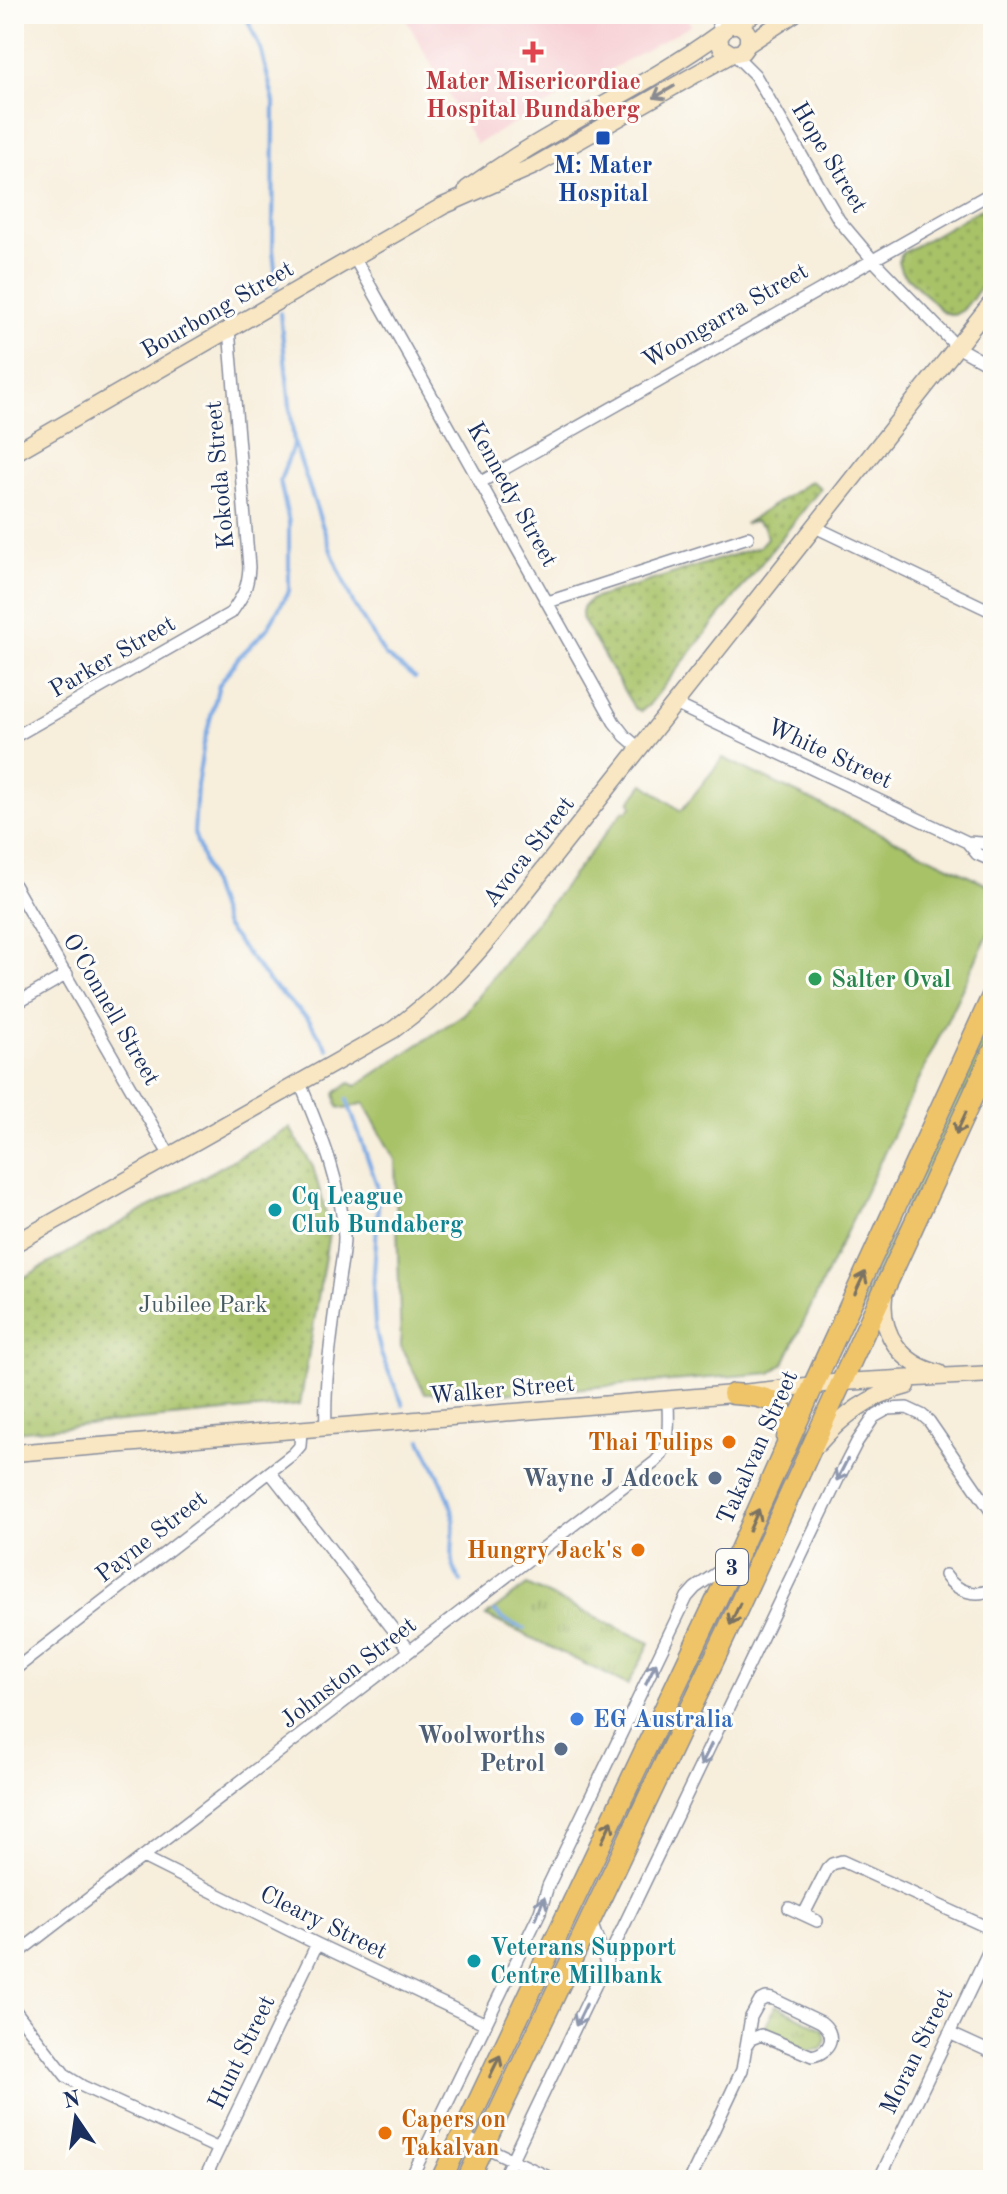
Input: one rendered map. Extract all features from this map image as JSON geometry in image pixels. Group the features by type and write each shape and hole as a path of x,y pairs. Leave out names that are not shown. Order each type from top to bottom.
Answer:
{"highway":[{"name":"Takalvan Street","path":"441,2180 735,1561 993,994"},
{"name":"Takalvan Street","path":"467,2180 809,1454 993,1052"},
{"path":"733,1394 764,1398 778,1405 786,1420 786,1448"}],"street":[{"path":"715,14 728,26 741,26 748,34 741,49 721,47 728,26"},
{"name":"Bourbong Street","path":"14,453 443,206 521,152 694,52 728,26 754,14"},
{"name":"Bourbong Street","path":"443,206 529,169 741,49 794,14"},
{"name":"Hope Street","path":"741,49 839,220 957,347 993,367"},
{"path":"521,152 516,157 516,163 523,169 529,169"},
{"name":"Woongarra Street","path":"481,482 993,192"},
{"name":"Kennedy Street","path":"354,257 614,722 639,748"},
{"path":"957,347 993,301"},
{"name":"Kokoda Street","path":"229,329 249,567 248,586 231,613"},
{"name":"Avoca Street","path":"14,1244 393,1030 429,1003 464,969 957,347"},
{"path":"815,527 993,612"},
{"path":"548,602 748,537"},
{"name":"Parker Street","path":"14,737 231,613"},
{"name":"White Street","path":"675,704 967,842 993,848"},
{"name":"White Street","path":"967,842 977,854 993,861"},
{"name":"O'Connell Street","path":"14,885 170,1156"},
{"path":"14,1005 67,974"},
{"path":"300,1083 333,1171 341,1201 344,1239 325,1396 326,1428"},
{"path":"887,1283 883,1317 889,1335 904,1355 915,1364 945,1374 987,1374"},
{"name":"Walker Street","path":"14,1453 733,1394 814,1384 987,1374"},
{"path":"809,1454 832,1428 868,1400 890,1390 940,1378"},
{"name":"Johnston Street","path":"14,1956 660,1458 668,1438 668,1399"},
{"path":"502,2180 851,1454 869,1423 888,1409 907,1408 922,1415 993,1514"},
{"name":"Payne Street","path":"14,1670 270,1472 300,1446 301,1430"},
{"path":"270,1472 410,1651"},
{"path":"410,2180 540,1912 548,1886 687,1597 735,1561"},
{"path":"945,1575 953,1585 969,1593 983,1594 993,1589"},
{"name":"Cleary Street","path":"143,1857 486,2024"},
{"path":"804,1914 827,1869 842,1861 993,1930"},
{"path":"789,1908 817,1921"},
{"path":"590,1921 606,1963"},
{"name":"Moran Street","path":"879,2180 993,1942"},
{"name":"Hunt Street","path":"204,2180 317,1944"},
{"path":"690,2180 742,2070 746,2046 751,2017 760,2001 769,1998 821,2022 831,2036 831,2042 824,2052 812,2056 765,2036 753,2037 746,2046"},
{"path":"14,2009 66,2076 219,2149"},
{"path":"949,2033 993,2053"},
{"path":"462,2136 555,2180"}],"shaded area":[{"name":"Mater Misericordiae Hospital Bundaberg","path":"403,14 685,14 691,25 476,144"}],"green space":[{"path":"993,202 993,272 963,310 954,315 943,312 901,271 898,261 903,253"},
{"path":"811,481 821,488 648,706 641,711 634,708 583,620 585,605 592,599 759,547 767,538 764,527 755,521 744,524"},
{"path":"723,758 993,887 993,924 784,1363 771,1373 521,1393 425,1393 401,1347 395,1160 364,1103 345,1109 338,1107 335,1093 350,1083 356,1086 464,1014 624,810 627,812 633,805 630,802 644,784 681,811"},
{"path":"993,1017 993,1036 921,1194 853,1328 849,1327"},
{"name":"Jubilee Park","path":"290,1128 313,1167 330,1227 300,1405 14,1432 14,1283"},
{"path":"810,1427 813,1428 680,1717 604,1858 713,1627 735,1591"},
{"path":"527,1585 650,1643 628,1685 486,1616"},
{"path":"776,2005 823,2029 826,2040 821,2049 808,2051 764,2030"}],"waterway":[{"path":"245,14 261,50 274,102 273,250 277,289"},
{"path":"280,313 294,443 280,481 289,523 289,591 267,629 238,658 219,685 204,743 194,833 225,926 271,984 309,1020 328,1049"},
{"path":"295,445 331,551 353,603 385,655 415,678"},
{"path":"347,1100 377,1185 373,1291 375,1326 381,1354 403,1405"},
{"path":"421,1440 450,1501 453,1564 461,1582"},
{"path":"495,1612 502,1619 524,1629"}],"place":[{"name":"Mater Misericordiae Hospital Bundaberg","path":"533,52"},
{"name":"M: Mater Hospital","path":"603,138"},
{"name":"Salter Oval","path":"815,979"},
{"name":"Cq League Club Bundaberg","path":"275,1210"},
{"name":"Thai Tulips","path":"729,1442"},
{"name":"Wayne J Adcock","path":"715,1478"},
{"name":"Hungry Jack's","path":"638,1550"},
{"name":"EG Australia","path":"577,1719"},
{"name":"Woolworths Petrol","path":"561,1749"},
{"name":"Veterans Support Centre Millbank","path":"474,1961"},
{"name":"Capers on Takalvan","path":"385,2133"}]}
